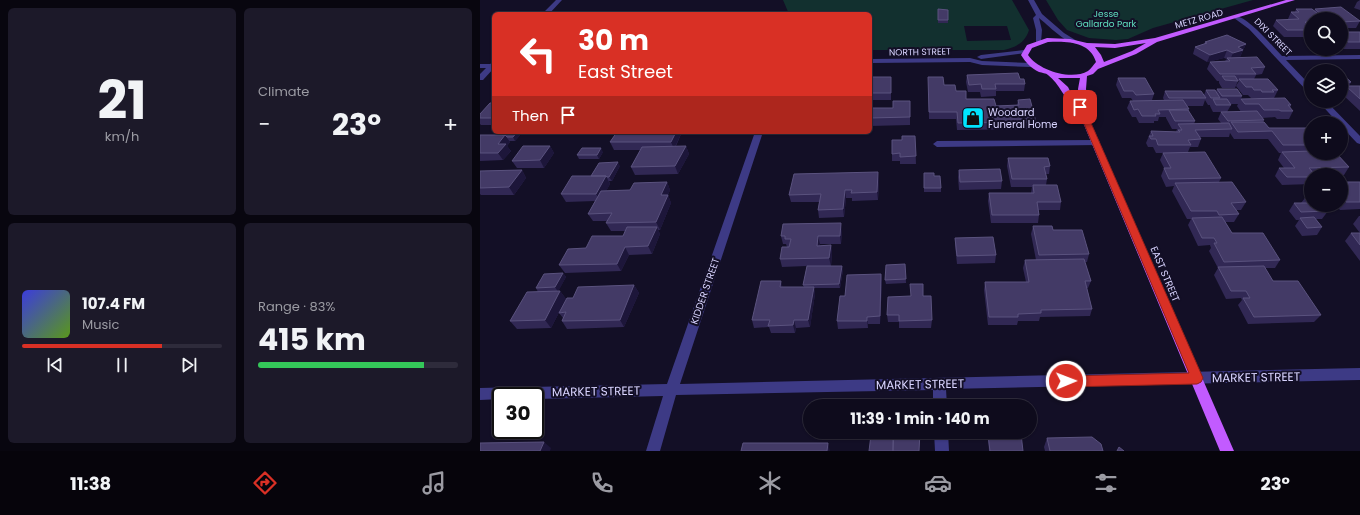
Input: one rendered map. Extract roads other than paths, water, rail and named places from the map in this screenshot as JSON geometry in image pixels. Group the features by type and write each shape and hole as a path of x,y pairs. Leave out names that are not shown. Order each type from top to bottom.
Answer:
{"main road":[{"name":"METZ ROAD","path":"1085,45 1121,46 1156,40 1292,0"},
{"path":"1080,107 1084,102 1082,89 1084,74 1069,77 1051,74 1031,65 1024,57 1024,52 1027,48 1038,42 1056,39 1075,42 1085,45 1097,54 1100,62 1098,67"},
{"name":"METZ ROAD","path":"1084,74 1093,71 1113,60 1146,48 1156,40"},
{"name":"EAST STREET","path":"1051,74 1065,89 1072,102 1080,107 1227,451"}],"street":[{"path":"547,12 559,0"},
{"path":"1031,0 1039,15 1062,34 1075,42"},
{"path":"1038,42 1039,30 1036,18 1039,15"},
{"name":"DIXI STREET","path":"1236,17 1252,28 1304,83"},
{"name":"NORTH STREET","path":"970,60 980,57 1024,52"},
{"path":"1281,58 1360,57"},
{"name":"NORTH STREET","path":"872,62 970,60 982,63 1031,65"},
{"path":"480,66 492,65"},
{"path":"480,78 492,67"},
{"path":"1329,108 1359,139"},
{"name":"KIDDER STREET","path":"653,451 671,390 758,134"},
{"path":"937,144 1096,143"},
{"name":"MARKET STREET","path":"480,394 1360,374"},
{"path":"939,384 940,399"},
{"path":"942,439 942,451"}],"place":[{"name":"Woodard Funeral Home","path":"973,118"}],"park label":[{"name":"Jesse Gallardo Park","path":"1106,20"}]}
